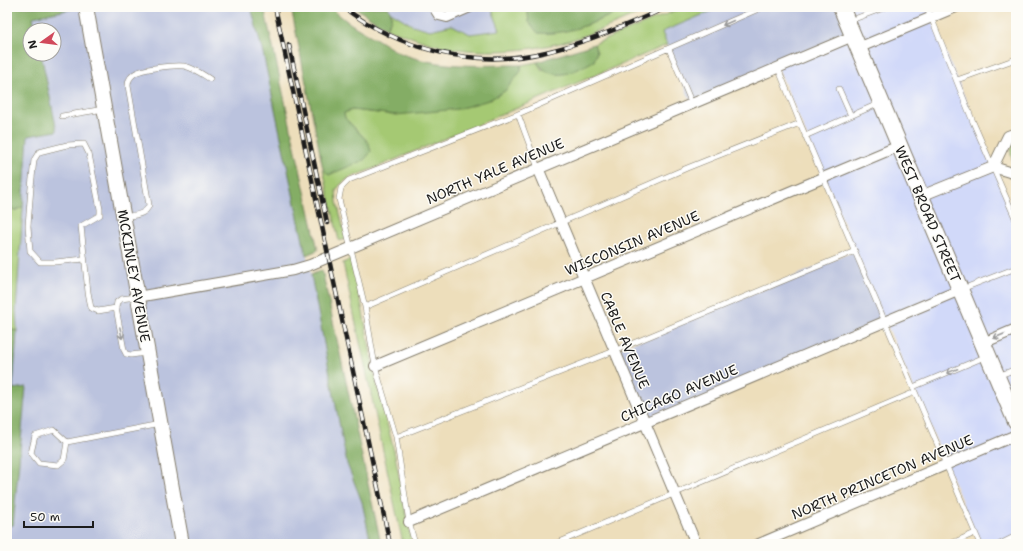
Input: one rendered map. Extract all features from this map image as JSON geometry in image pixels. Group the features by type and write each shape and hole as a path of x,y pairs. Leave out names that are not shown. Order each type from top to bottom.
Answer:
{"main road":[{"name":"MCKINLEY AVENUE","path":"86,7 182,544"},
{"name":"WEST BROAD STREET","path":"841,7 1016,422"}],"street":[{"path":"436,11 447,16 470,7"},
{"name":"NORTH YALE AVENUE","path":"138,296 293,270 310,265 778,68 852,35 931,17 956,7"},
{"path":"993,167 1008,136 1016,133"},
{"name":"WISCONSIN AVENUE","path":"375,366 899,146"},
{"path":"921,196 993,167 1016,174"},
{"name":"CABLE AVENUE","path":"538,168 696,544"},
{"name":"CHICAGO AVENUE","path":"409,522 960,290"},
{"path":"985,350 1016,329"},
{"name":"NORTH PRINCETON AVENUE","path":"759,544 1016,435"}],"lane":[{"path":"415,544 409,522 396,437 375,366 365,307 339,199 341,188 349,180 518,114 763,7"},
{"path":"852,35 886,7"},
{"path":"927,7 1016,220"},
{"path":"669,49 692,104"},
{"path":"957,80 1016,59"},
{"path":"123,217 143,213 150,205 128,80 133,74 140,71 174,66 185,66 210,78"},
{"path":"778,68 805,136 980,544"},
{"path":"839,89 851,116"},
{"path":"805,136 881,103"},
{"path":"62,116 105,109"},
{"path":"518,114 538,168"},
{"path":"365,307 687,168 800,123"},
{"path":"84,259 40,262 30,251 28,226 31,187 34,160 39,152 66,145 84,144 89,154 100,215 82,226 88,292 91,308 98,311 116,308"},
{"path":"396,437 614,351 854,251"},
{"path":"960,290 1016,268"},
{"path":"138,296 121,299 117,302 116,308 126,354 131,355 148,352"},
{"path":"555,544 675,494 914,390 985,350"},
{"path":"997,376 1016,369"},
{"path":"67,442 161,424"},
{"path":"54,430 67,442 64,460 58,465 39,464 31,453 35,436 54,430"},
{"path":"950,544 975,533"},
{"path":"1000,544 1016,536"}],"shaded area":[{"path":"71,7 251,7 263,53 311,275 347,464 362,502 371,544 7,544 7,526 13,525 26,388 13,389 17,331 16,310 28,136 57,131 43,62 62,62 62,22 34,22 33,17 71,9"},
{"path":"388,7 491,7 500,30 470,34 452,25 430,30 412,25 391,12"},
{"path":"721,7 841,7 853,36 692,104 661,32"},
{"path":"841,7 927,7 1016,220 1016,539 1003,544 980,544 778,68"},
{"path":"855,251 885,321 645,423 614,351"}],"green space":[{"path":"7,7 71,7 72,9 33,17 34,22 22,22 22,62 43,62 57,131 28,136 23,207 14,211 8,204"},
{"path":"251,7 264,7 318,250 306,255 263,53"},
{"path":"291,7 331,7 356,27 400,53 415,58 430,62 460,65 521,65 521,71 505,91 489,100 458,109 396,115 352,110 344,113 345,118 369,143 371,152 364,160 329,175 323,169"},
{"path":"354,7 388,7 391,13 391,20 386,28"},
{"path":"491,7 527,7 527,10 585,26 630,7 656,7 569,41 519,50 481,51 447,48 386,28 391,20 391,12 412,25 430,30 452,25 470,34 500,30"},
{"path":"527,7 630,7 585,26 562,32 538,33 529,22"},
{"path":"684,7 721,7 662,32 667,45 349,178 336,190 337,202 346,239 339,241 323,169 329,175 369,143 345,118 344,113 352,110 396,115 521,71 521,65 537,62 542,70 597,53 594,44"},
{"path":"594,44 597,53 594,61 572,72 564,74 550,73 537,62"},
{"path":"1016,138 1016,165 1012,159 1011,148"},
{"path":"8,204 14,210 23,207 16,310 17,331 11,329 7,331 10,269"},
{"path":"351,259 375,375 395,455 412,544 403,544 343,263"},
{"path":"322,270 381,544 371,544 362,502 347,464 311,275"},
{"path":"11,329 17,331 13,389 26,387 13,525 7,526 7,331"}],"railway":[{"path":"275,7 390,544"},
{"path":"343,7 389,35 414,45 466,57 493,58 520,57 562,48 608,32 668,7"},
{"path":"289,45 327,223"}]}
